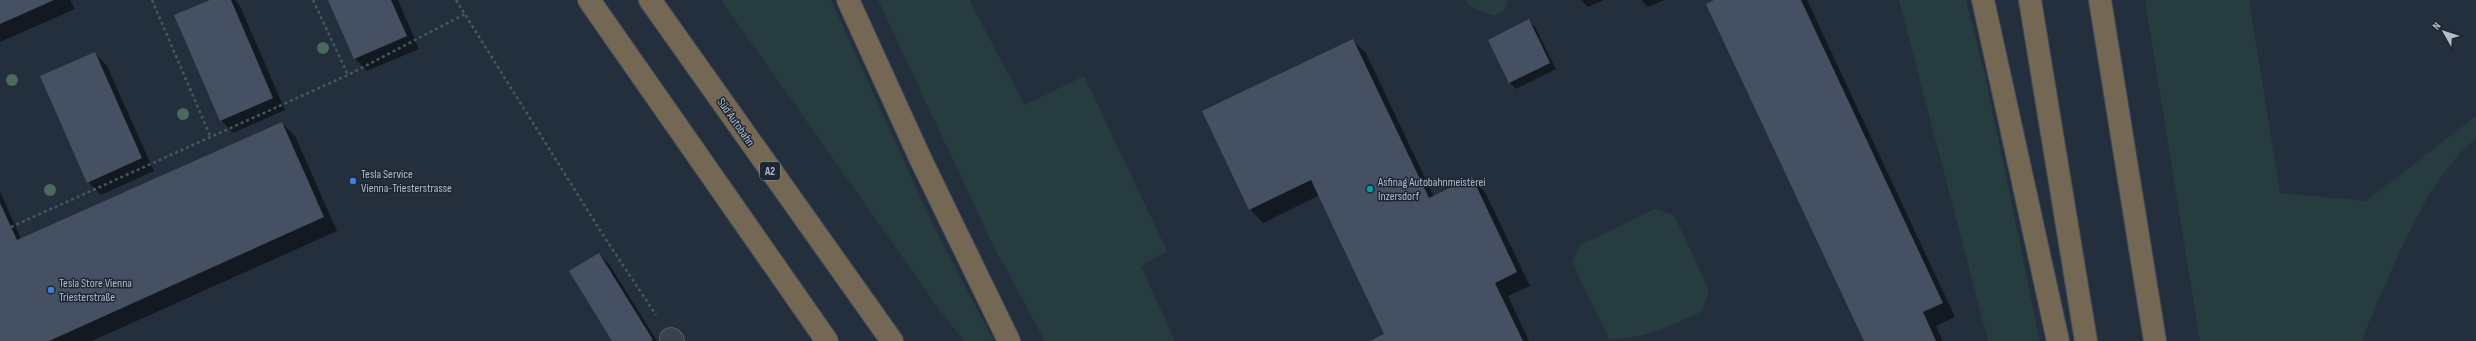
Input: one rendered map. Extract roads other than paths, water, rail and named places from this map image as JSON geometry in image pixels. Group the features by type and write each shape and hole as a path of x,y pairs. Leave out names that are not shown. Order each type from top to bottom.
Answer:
{"highway":[{"path":"589,0 827,341"},
{"name":"Süd Autobahn","path":"650,0 892,341"},
{"path":"848,0 921,160 1009,341"},
{"path":"1984,0 2058,341"},
{"path":"2030,0 2086,341"},
{"path":"2100,0 2155,341"}],"place":[{"name":"Tesla Service Vienna-Triesterstrasse","path":"353,181"},
{"name":"Asfinag Autobahnmeisterei Inzersdorf","path":"1370,189"},
{"name":"Tesla Store Vienna Triesterstraße","path":"51,290"}]}
